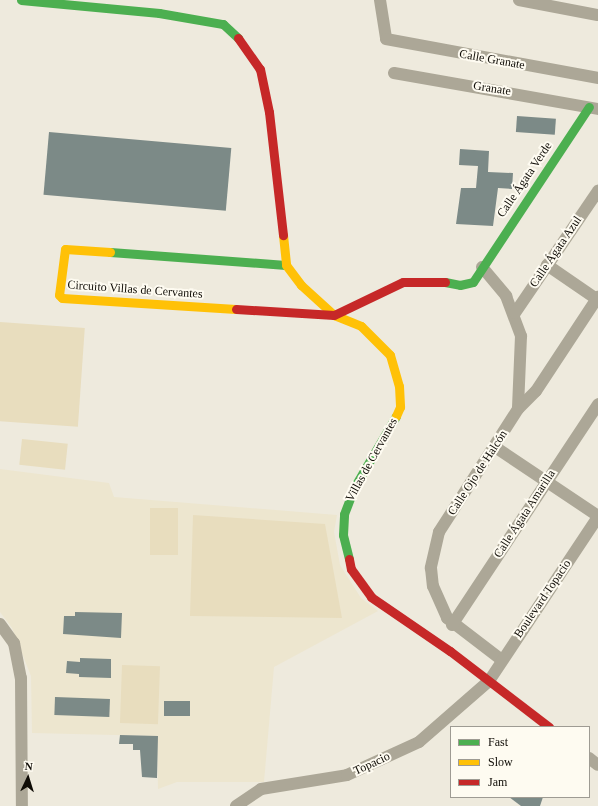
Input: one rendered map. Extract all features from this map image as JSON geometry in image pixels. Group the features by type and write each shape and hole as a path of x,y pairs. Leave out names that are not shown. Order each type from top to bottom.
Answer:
{"street":[{"path":"21,0 159,13 223,24 242,42 260,69 269,112 286,265"},
{"name":"Calle Granate","path":"380,0 386,39 598,78"},
{"path":"519,0 538,2 598,15"},
{"name":"Granate","path":"394,72 594,108"},
{"name":"Calle Ágata Verde","path":"334,315 403,282 430,280 460,286 473,282 594,108"},
{"name":"Calle Ágata Azul","path":"515,313 598,191"},
{"name":"Circuito Villas de Cervantes","path":"286,265 65,249 59,295 68,298 334,315"},
{"name":"Villas de Cervantes","path":"286,265 301,285 334,315 362,326 382,345 390,355 400,386 400,407 393,424 355,486 344,514 343,535 351,569 372,597 489,681 548,726"},
{"path":"518,409 536,391 598,298 547,265"},
{"name":"Calle Ojo de Halcón","path":"482,267 506,296 515,313 522,354 518,409 439,532 434,546 431,568 433,586 443,611 452,625 502,660"},
{"name":"Calle Ágata Amarilla","path":"452,625 598,404"},
{"path":"495,447 598,517"},
{"name":"Boulevard Topacio","path":"489,681 598,517"},
{"path":"0,624 14,643 21,678 22,806"},
{"name":"Topacio","path":"236,806 261,789 346,775 419,742 489,681"},
{"path":"590,759 598,765"}],"shaded area":[{"path":"0,322 85,328 78,427 0,421"},
{"path":"22,439 68,444 65,470 19,465"},
{"path":"0,469 109,483 114,497 337,515 334,532 340,565 361,598 378,611 274,667 264,782 177,782 158,789 157,736 32,733 31,676 12,628 0,612"},
{"path":"150,508 178,508 178,555 150,555"},
{"path":"193,515 325,524 342,618 190,616"},
{"path":"122,665 160,666 158,724 120,723"}],"building":[{"path":"517,116 556,119 555,135 516,132"},
{"path":"49,132 231,148 226,211 44,195"},
{"path":"460,149 489,151 488,172 513,173 512,189 498,188 493,226 456,224 461,188 476,188 478,166 459,165"},
{"path":"75,612 122,613 121,638 63,634 64,616 75,616"},
{"path":"80,658 111,659 111,678 79,677 79,674 66,673 67,661 80,662"},
{"path":"55,697 110,699 109,717 54,715"},
{"path":"164,701 190,701 190,716 164,716"},
{"path":"120,735 158,736 157,778 142,777 140,750 133,750 133,744 119,744"},
{"path":"510,798 543,798 540,806 521,806"}],"traffic: fast":[{"path":"21,0 159,13 223,24 238,38"},
{"path":"445,282 460,285 473,282 589,107"},
{"path":"110,252 286,265"},
{"path":"349,559 343,535 344,514 355,486 396,416"}],"traffic: slow":[{"path":"283,235 286,265 301,285 334,315 361,326 390,355 399,386 400,407 396,416"},
{"path":"110,252 65,249 59,295 62,298 236,309"}],"traffic: jam":[{"path":"238,38 260,69 269,112 283,235"},
{"path":"236,309 334,315 403,282 445,282"},
{"path":"349,559 351,569 371,597 450,651 548,726"}]}
